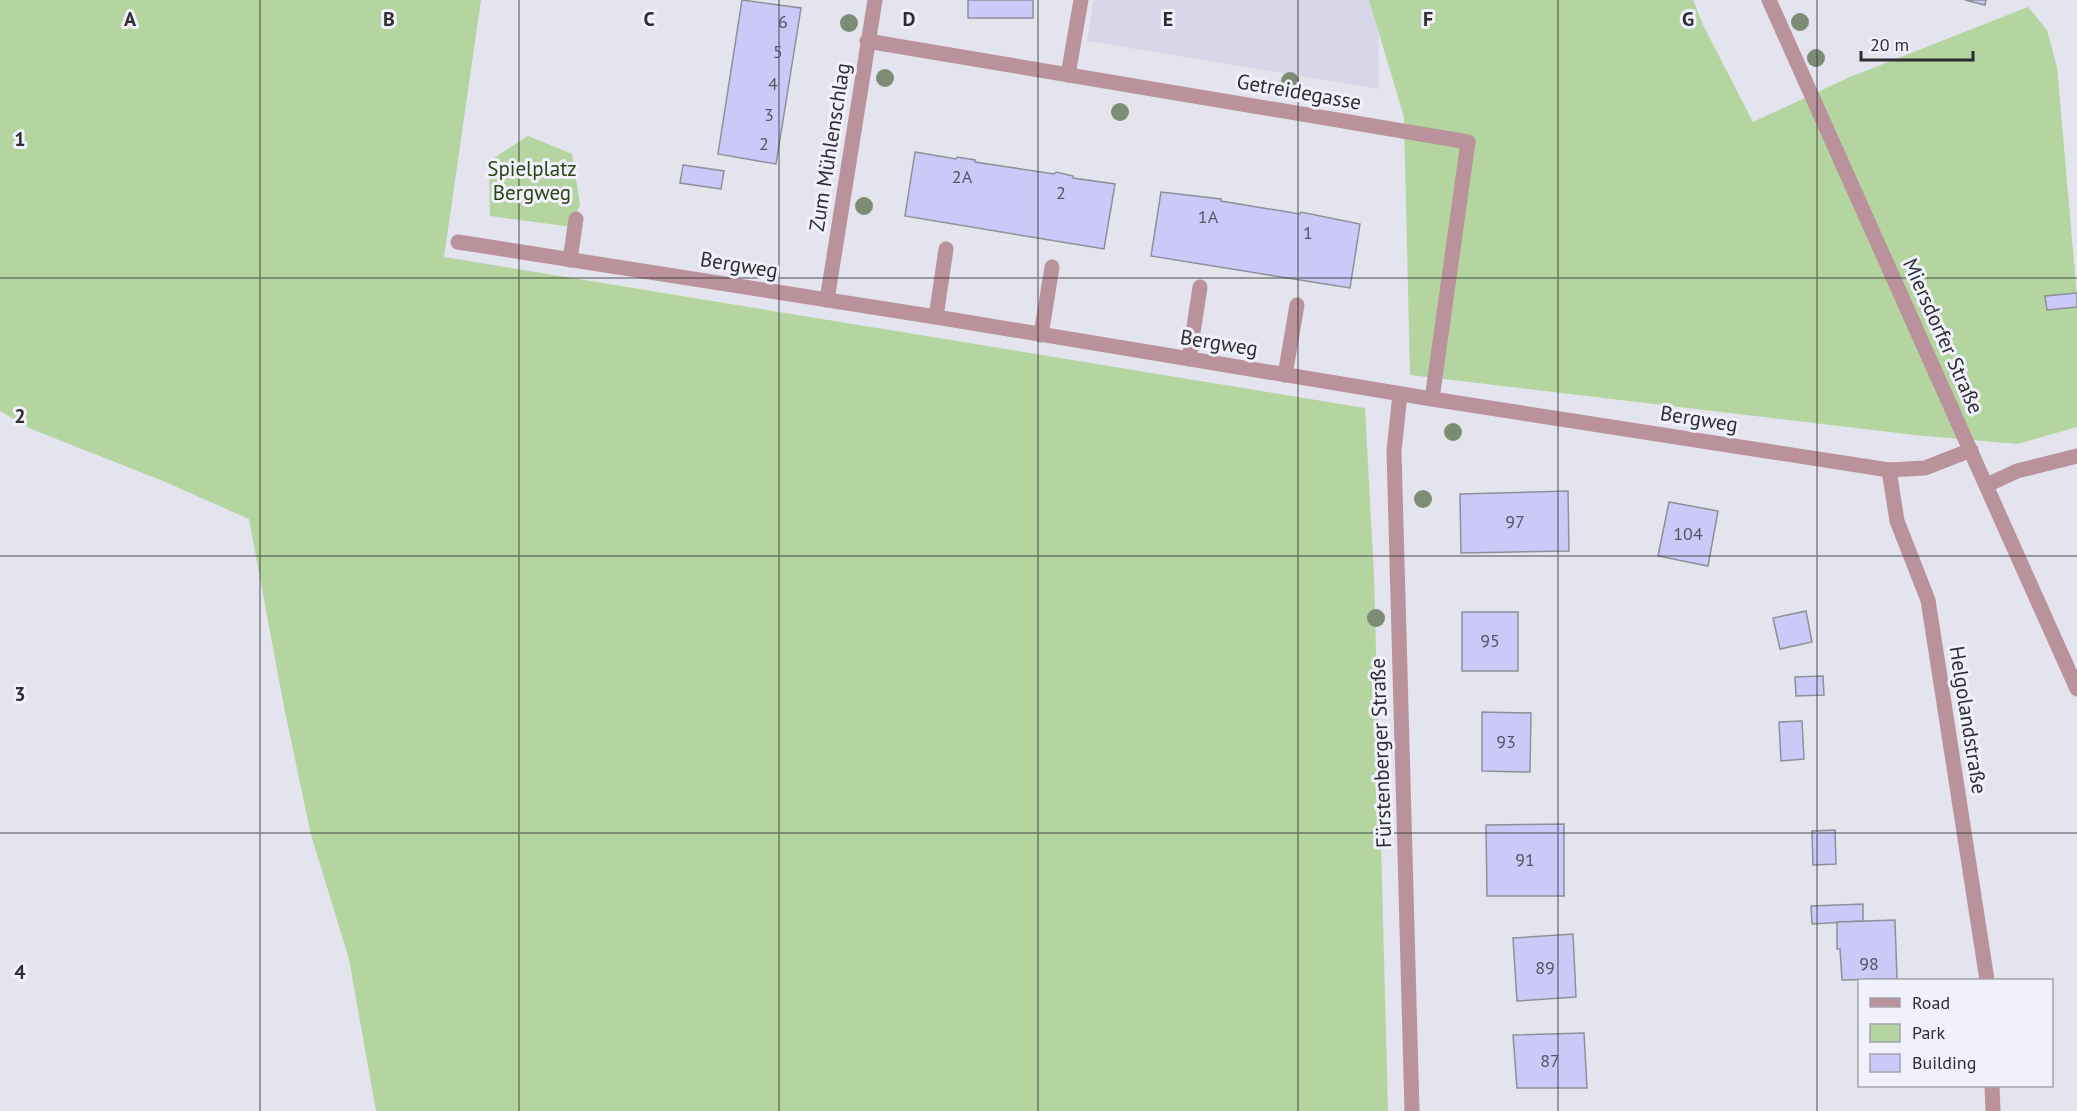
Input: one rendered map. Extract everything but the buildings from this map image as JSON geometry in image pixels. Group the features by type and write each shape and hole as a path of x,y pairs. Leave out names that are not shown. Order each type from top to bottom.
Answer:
{"street":[{"name":"Zum Mühlenschlag","path":"827,300 875,0"},
{"path":"1068,75 1082,0"},
{"name":"Miersdorfer Straße","path":"1769,0 2077,689"},
{"name":"Getreidegasse","path":"867,40 1468,142 1432,399"},
{"path":"570,260 576,219"},
{"name":"Bergweg","path":"458,242 936,317 1400,394 1889,470 1924,468 1971,450"},
{"path":"936,317 946,249"},
{"path":"1041,335 1052,267"},
{"path":"1189,359 1200,287"},
{"path":"1285,375 1297,305"},
{"name":"Fürstenberger Straße","path":"1400,394 1394,451 1412,1111"},
{"path":"1987,485 2017,471 2077,456"},
{"name":"Helgolandstraße","path":"1889,470 1897,521 1928,600 1987,979"},
{"path":"1992,1087 1993,1111"}],"shaded area":[{"path":"1094,0 1371,0 1379,25 1379,89 1087,41"}],"green space":[{"path":"0,0 481,0 444,257 1365,408 1374,575 1388,1111 376,1111 349,959 311,835 284,707 249,519 163,481 31,429 0,411"},
{"path":"1369,0 1693,0 1703,25 1753,122 1850,77 2028,7 2047,30 2057,67 2077,297 2077,427 2017,444 1915,435 1410,375 1404,117"},
{"name":"Spielplatz Bergweg","path":"528,136 572,154 580,204 573,227 490,216 489,161"}]}
